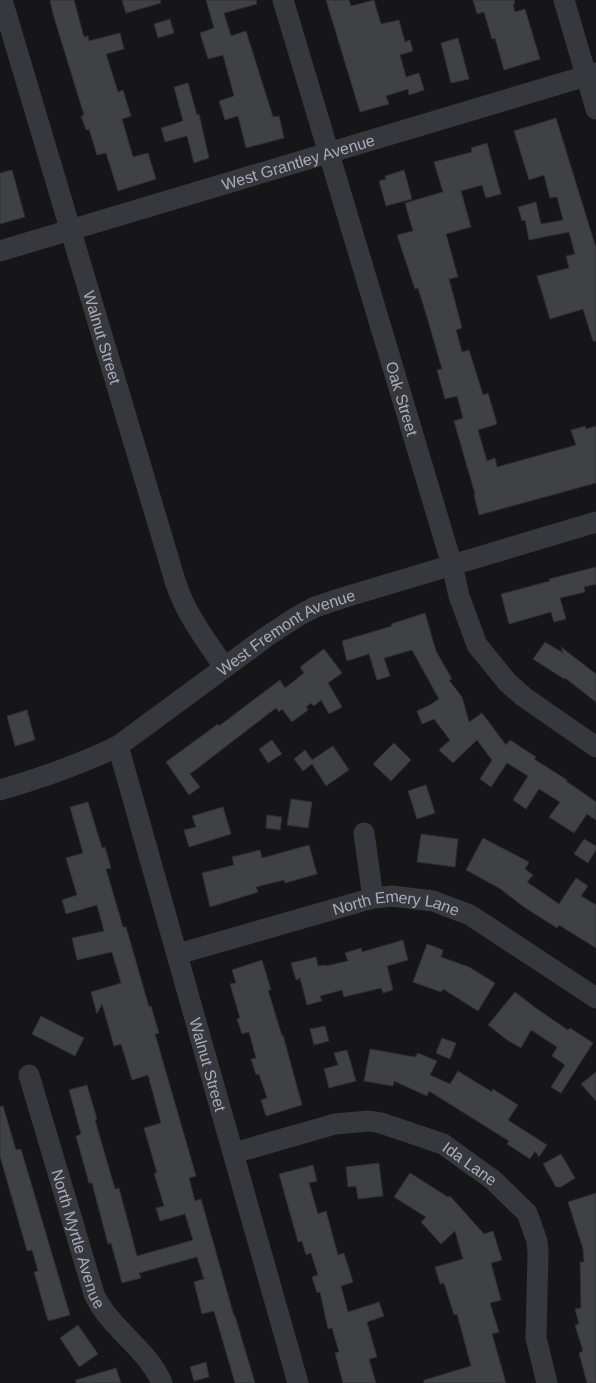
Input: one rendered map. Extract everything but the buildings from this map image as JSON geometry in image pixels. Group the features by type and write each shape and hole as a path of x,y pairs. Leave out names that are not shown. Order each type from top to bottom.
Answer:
{"street":[{"name":"Walnut Street","path":"2,0 181,598 194,624 224,667"},
{"name":"Oak Street","path":"283,0 452,565 458,596 477,645 508,683 524,698 596,747"},
{"path":"564,0 591,75 596,110"},
{"name":"West Grantley Avenue","path":"0,251 591,75"},
{"name":"West Fremont Avenue","path":"0,790 95,758 118,746 266,637 315,607 596,522"},
{"name":"Walnut Street","path":"118,746 298,1383"},
{"path":"364,832 373,898"},
{"name":"North Emery Lane","path":"178,954 373,898 392,896 433,901 470,915 596,998"},
{"name":"North Myrtle Avenue","path":"29,1076 94,1294 100,1307 147,1358 158,1373 162,1383"},
{"name":"Ida Lane","path":"234,1153 335,1124 369,1121 381,1123 443,1144 493,1180 527,1213 537,1241 536,1338 547,1383"}]}
